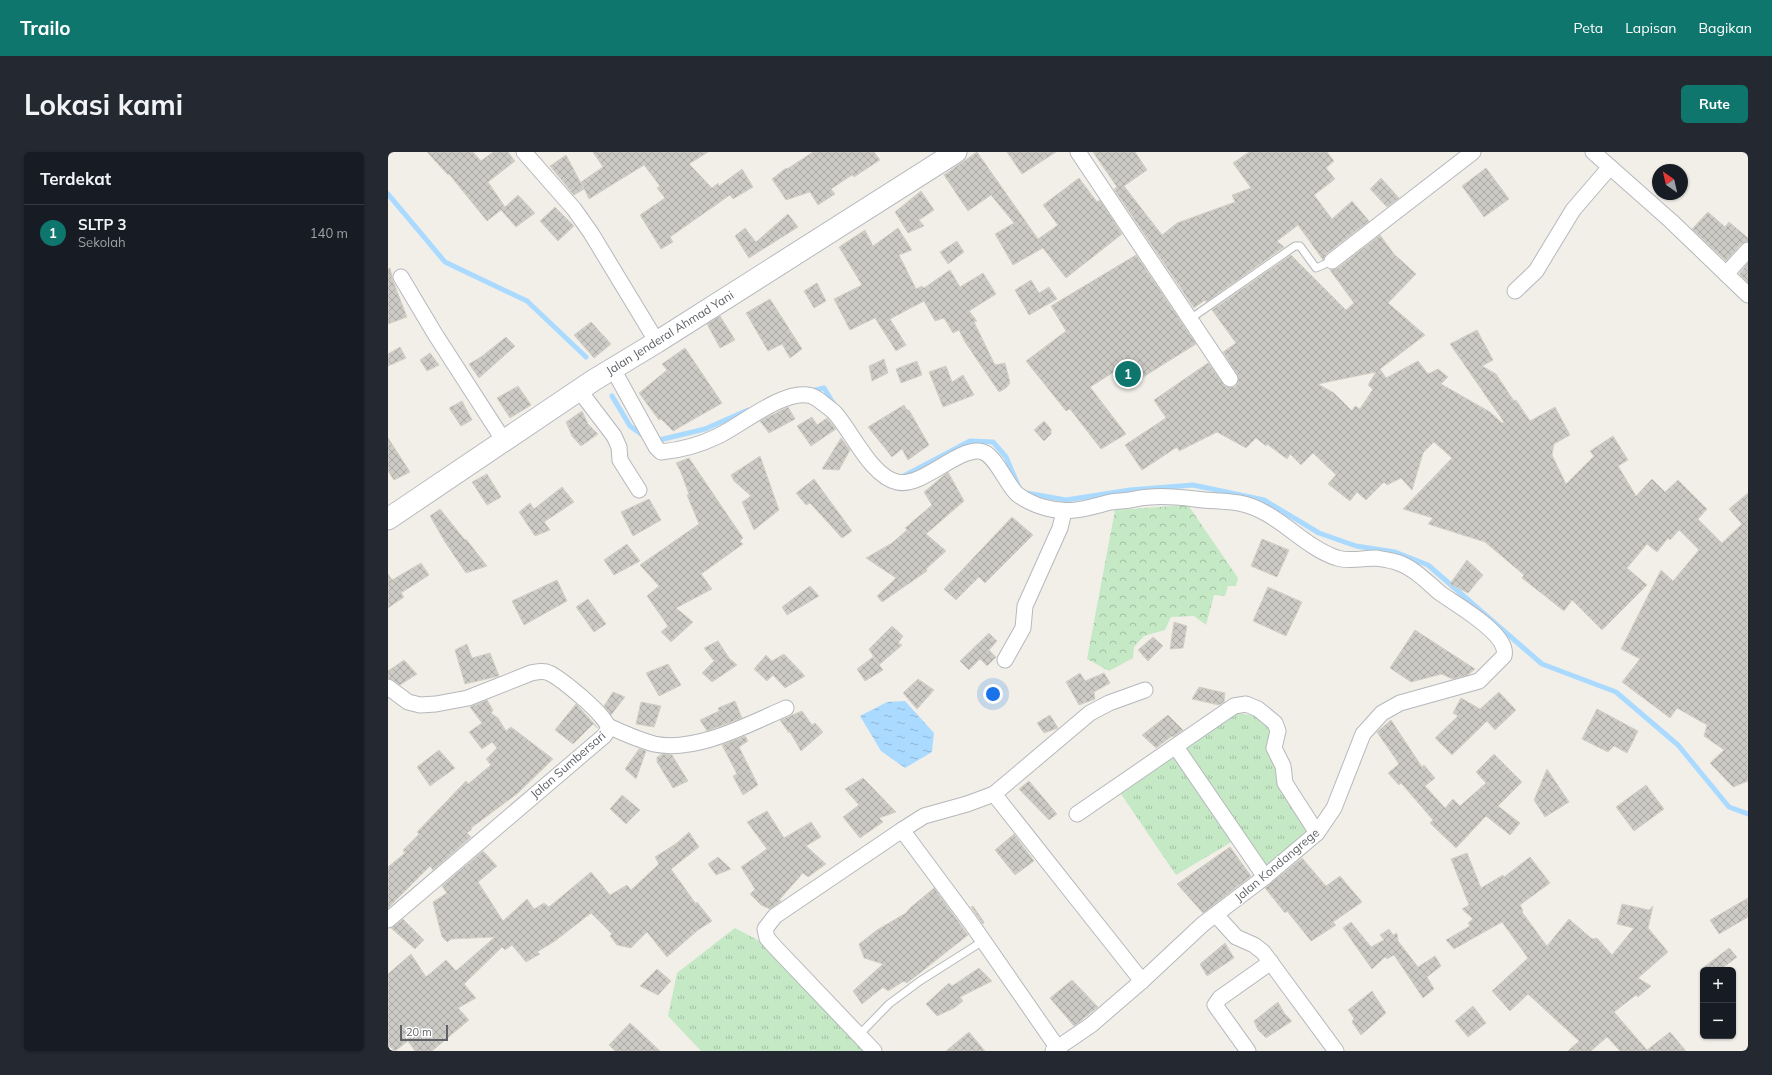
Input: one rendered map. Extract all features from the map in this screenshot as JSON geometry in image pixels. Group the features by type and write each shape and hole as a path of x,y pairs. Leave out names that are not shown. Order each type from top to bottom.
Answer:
{"main road":[{"name":"Jalan Jenderal Ahmad Yani","path":"388,519 580,390 954,152"}],"street":[{"path":"524,152 574,209 591,232 657,342"},
{"path":"1078,152 1230,379"},
{"path":"1332,261 1473,152"},
{"path":"1593,152 1671,221 1748,295"},
{"path":"1515,291 1536,271 1573,210 1610,167"},
{"path":"1726,274 1748,250"},
{"path":"401,277 435,334 504,442"},
{"path":"611,370 648,433 661,452 696,446 734,428 790,396 807,394 834,412 877,470 888,479 903,483 936,470 961,455 973,451 982,451 990,456 1018,495 1040,506 1064,512 1060,528 1026,603 1023,628 1005,660"},
{"path":"580,390 617,440 620,460 639,490"},
{"name":"Jalan Kondangrege","path":"1055,1049 1091,1025 1142,981 1203,924 1265,877 1317,833 1334,808 1363,734 1382,712 1400,703 1479,681 1504,656 1506,651 1504,646 1491,631 1472,614 1442,594 1420,576 1399,563 1377,558 1344,560 1329,555 1258,509 1240,503 1184,497 1148,497 1113,501 1090,508 1064,512"},
{"name":"Jalan Sumbersari","path":"388,687 408,702 420,705 436,704 468,698 531,673 540,671 549,673 590,704 603,715 608,726 608,730 604,736 388,920"},
{"path":"874,1051 774,946 767,938 764,929 775,916 924,816 967,804 994,794 1090,714 1109,703 1145,690"},
{"path":"1077,814 1234,706 1246,704 1258,709 1275,723 1278,731 1274,748 1282,766 1285,783 1317,833"},
{"path":"608,726 655,744 691,743 744,726 786,708"},
{"path":"1176,747 1265,877"},
{"path":"994,794 1142,981"},
{"path":"902,830 983,940 1055,1049"},
{"path":"1216,914 1236,937 1254,945 1263,952 1336,1051"},
{"path":"1248,1051 1215,1005 1220,998 1271,962"}],"lane":[{"path":"1190,319 1294,246 1300,246 1316,268 1332,261"},
{"path":"859,1035 889,1004 920,981 983,940"}],"green space":[{"path":"1188,505 1238,578 1236,586 1228,586 1225,596 1214,595 1206,625 1194,616 1171,617 1165,630 1144,636 1134,647 1133,658 1109,671 1087,659 1115,510"},
{"path":"1238,713 1256,716 1269,730 1268,755 1277,765 1278,786 1309,831 1262,871 1233,841 1176,875 1121,794"},
{"path":"735,928 763,943 865,1051 701,1051 668,1016 677,973"}],"water":[{"path":"905,701 934,733 932,752 905,768 881,751 860,716 887,702"}],"building":[{"path":"427,152 473,152 481,161 493,152 508,152 515,161 488,182 505,207 518,195 535,213 516,227 501,210 487,221 449,174 448,175"},
{"path":"593,152 708,152 689,164 712,188 718,183 719,186 742,169 753,187 733,199 730,195 670,237 673,242 661,249 640,215 665,198 657,188 660,186 644,165 589,199 581,182 603,167"},
{"path":"813,152 874,152 880,160 854,177 852,175 831,189 835,194 818,205 810,192 786,200 772,179 786,168 787,169"},
{"path":"977,152 1038,239 1058,225 1043,205 1079,178 1097,202 1100,200 1122,234 1066,278 1043,248 1013,265 995,234 1014,223 991,195 968,211 944,175"},
{"path":"1007,152 1056,152 1022,174"},
{"path":"1093,152 1135,152 1147,170 1124,186 1162,235 1177,223 1235,202 1232,195 1251,188 1233,163 1249,152 1327,152 1334,161 1326,168 1335,179 1314,195 1332,219 1352,201 1369,221 1326,254 1323,260 1298,225 1277,241 1284,247 1206,302 1205,300 1194,308 1114,189 1117,187"},
{"path":"566,155 584,189 574,195 550,166"},
{"path":"1486,168 1509,199 1484,217 1462,186"},
{"path":"1381,178 1399,198 1387,207 1370,189"},
{"path":"921,191 934,210 919,220 924,226 908,233 895,212"},
{"path":"555,207 574,226 558,241 540,221"},
{"path":"1708,212 1725,227 1729,222 1748,238 1748,241 1741,244 1726,261 1692,229"},
{"path":"788,214 798,227 749,258 735,236 745,228 756,242"},
{"path":"898,228 912,250 899,255 916,289 922,286 924,288 950,270 960,287 983,273 996,294 969,311 977,321 974,322 995,365 1005,363 1010,383 1006,388 999,392 965,342 959,330 953,333 944,318 935,321 924,301 890,319 906,345 896,351 875,318 850,330 834,299 862,285 839,247 865,230 873,246"},
{"path":"1380,235 1394,254 1416,274 1388,303 1425,335 1380,369 1386,378 1418,361 1428,374 1438,369 1448,377 1441,384 1490,412 1502,423 1504,422 1450,344 1477,330 1493,360 1482,366 1496,374 1514,401 1516,400 1530,421 1555,407 1570,435 1554,444 1552,455 1566,484 1594,456 1590,451 1613,436 1628,460 1618,466 1636,496 1652,479 1665,492 1678,480 1707,509 1698,519 1722,543 1742,524 1729,509 1748,493 1748,781 1733,787 1710,763 1724,750 1704,736 1707,725 1677,708 1670,718 1622,682 1640,659 1621,649 1661,570 1673,581 1699,550 1679,530 1670,540 1668,538 1657,552 1647,544 1627,568 1647,585 1602,630 1572,600 1564,611 1522,578 1524,575 1485,542 1428,524 1433,518 1403,509 1452,458 1434,442 1423,453 1412,490 1401,478 1387,485 1384,482 1366,500 1357,492 1350,501 1328,484 1336,475 1313,453 1301,465 1290,454 1287,459 1267,444 1266,446 1256,438 1246,448 1217,432 1179,451 1177,447 1142,470 1125,445 1166,418 1154,400 1208,363 1226,387 1235,387 1238,383 1237,374 1223,352 1236,343 1212,310 1291,255 1346,310 1354,303 1330,270 1338,268","holes":["1376,372 1368,385 1373,389 1360,409 1355,406 1352,411 1334,393 1318,384"]},
{"path":"957,241 964,252 948,264 940,252"},
{"path":"1136,255 1196,344 1140,379 1130,362 1090,387 1126,434 1101,449 1070,409 1066,411 1026,361 1066,331 1051,306"},
{"path":"1748,263 1748,283 1739,274"},
{"path":"390,268 393,281 407,317 388,324 388,269"},
{"path":"1031,280 1039,293 1049,287 1057,299 1029,315 1015,290"},
{"path":"817,283 826,301 814,308 804,291"},
{"path":"770,299 802,349 790,358 782,344 768,351 746,313"},
{"path":"720,316 735,340 720,348 707,324"},
{"path":"591,322 611,344 594,358 574,335"},
{"path":"506,337 515,346 479,378 469,364 481,357"},
{"path":"400,347 406,358 388,366 388,354"},
{"path":"685,348 722,403 673,431 661,419 659,420 639,393 667,370 662,364"},
{"path":"430,353 439,365 427,371 420,360"},
{"path":"884,359 888,373 872,381 869,366"},
{"path":"917,361 922,375 901,383 896,369"},
{"path":"946,366 952,382 963,375 974,395 943,407 929,372"},
{"path":"518,386 531,405 510,418 497,398"},
{"path":"462,401 472,420 461,426 449,408"},
{"path":"904,405 907,410 909,410 929,445 908,460 902,449 892,457 868,427"},
{"path":"788,407 795,419 769,433 760,421"},
{"path":"582,411 588,424 598,434 581,446 572,436 566,422"},
{"path":"812,417 817,425 827,418 836,429 811,446 797,426"},
{"path":"1044,421 1051,429 1051,434 1044,441 1034,430"},
{"path":"388,438 410,472 394,480 388,471"},
{"path":"841,438 850,450 839,470 822,469"},
{"path":"760,456 779,510 754,530 742,502 751,496 734,481 731,475"},
{"path":"689,458 743,538 740,541 743,544 701,574 712,589 676,608 693,622 671,642 661,632 668,626 647,596 659,586 640,565 699,524 687,495 689,494 680,470 676,463"},
{"path":"948,472 964,501 926,534 946,551 926,569 927,571 882,602 877,596 896,578 866,558 892,543 907,530 905,528 932,505 924,492"},
{"path":"487,474 501,497 487,505 472,482"},
{"path":"814,479 852,531 842,538 810,503 806,505 796,493"},
{"path":"562,487 574,502 544,522 550,530 535,536 519,512 530,503 534,509"},
{"path":"649,499 661,520 633,536 621,512"},
{"path":"440,509 487,566 466,573 445,542 430,516"},
{"path":"1012,517 1033,535 985,583 979,577 956,600 944,589"},
{"path":"1262,539 1289,550 1277,577 1251,566"},
{"path":"627,544 640,561 614,575 604,560"},
{"path":"1467,560 1483,575 1468,593 1450,584"},
{"path":"421,563 429,575 401,593 404,597 388,608 388,574 392,580"},
{"path":"557,580 567,601 524,625 512,601"},
{"path":"810,586 819,596 787,615 782,607"},
{"path":"1268,587 1302,602 1286,636 1253,621"},
{"path":"588,599 606,624 594,632 576,607"},
{"path":"1174,622 1187,626 1183,648 1170,649"},
{"path":"892,626 903,636 898,643 902,645 879,665 869,649"},
{"path":"1415,630 1475,669 1468,675 1452,679 1442,674 1411,682 1390,668"},
{"path":"989,633 997,641 989,650 996,657 987,666 980,659 969,670 960,661"},
{"path":"1153,637 1163,646 1148,661 1138,650"},
{"path":"718,641 729,658 737,665 712,682 702,673 714,661 704,648"},
{"path":"467,644 472,658 490,653 499,676 465,684 455,650"},
{"path":"784,654 805,676 785,688 773,675 767,681 754,669 766,655 772,661"},
{"path":"873,657 883,670 865,681 857,669"},
{"path":"404,660 417,674 400,685 388,678 388,671"},
{"path":"668,664 681,685 659,696 646,673"},
{"path":"1080,673 1085,681 1104,673 1110,683 1094,692 1095,699 1079,705 1066,682"},
{"path":"918,679 934,690 917,709 903,693"},
{"path":"1199,687 1225,693 1224,702 1219,705 1192,699"},
{"path":"613,692 625,697 611,715 604,706"},
{"path":"1499,692 1516,710 1495,730 1487,721 1452,755 1435,738 1458,716 1453,713 1461,698 1480,709"},
{"path":"487,700 493,710 491,713 498,718 506,731 511,727 553,759 518,793 471,828 472,829 467,833 471,837 433,870 430,866 388,908 388,867 405,853 403,850 419,834 417,832 466,781 468,784 491,765 486,759 497,748 492,742 482,749 469,732 482,723 470,707"},
{"path":"735,701 742,718 707,731 700,720 719,711 718,708"},
{"path":"641,702 661,706 654,727 636,724"},
{"path":"576,704 598,728 593,724 573,744 555,730"},
{"path":"1597,709 1638,731 1627,753 1614,746 1608,752 1582,739"},
{"path":"802,711 812,725 815,723 823,732 801,751 790,732 789,733 780,720"},
{"path":"1050,715 1058,728 1044,733 1037,723"},
{"path":"1168,715 1183,730 1156,748 1142,735"},
{"path":"1391,720 1422,767 1424,765 1435,778 1425,786 1445,808 1453,799 1460,806 1486,783 1476,772 1494,754 1522,782 1498,806 1520,823 1510,835 1486,816 1456,848 1430,823 1433,820 1401,783 1399,785 1388,773 1399,764 1377,732"},
{"path":"745,736 748,741 739,747 758,785 743,795 733,776 737,774 722,745"},
{"path":"639,749 646,751 636,779 625,769"},
{"path":"439,750 455,768 430,786 417,767"},
{"path":"663,754 672,755 688,781 673,788 657,762 657,757"},
{"path":"1547,769 1569,802 1545,817 1534,800"},
{"path":"863,778 896,812 879,818 883,822 860,838 843,817 859,805 845,789"},
{"path":"1029,781 1057,814 1049,820 1019,789"},
{"path":"1646,785 1664,809 1634,831 1616,807"},
{"path":"622,795 640,810 626,824 610,809"},
{"path":"767,811 784,838 811,822 821,837 806,846 826,864 808,877 803,873 779,900 781,901 770,909 761,905 750,894 755,889 741,867 767,849 747,822"},
{"path":"689,832 699,847 671,869 696,904 697,902 712,921 698,930 667,957 647,932 631,948 617,945 610,936 612,934 591,913 555,941 537,952 540,954 526,962 512,945 505,950 502,947 464,984 476,998 458,1008 469,1020 432,1051 415,1051 408,1041 395,1051 388,1045 388,974 411,954 426,977 446,960 456,971 495,937 451,939 447,942 442,937 433,902 447,893 442,886 483,851 497,866 478,882 503,921 527,899 534,909 544,903 549,907 591,872 610,895 627,885 631,890 659,864 655,857 677,843"},
{"path":"1014,834 1034,861 1015,875 995,850"},
{"path":"1230,847 1251,876 1203,913 1177,884"},
{"path":"1467,853 1481,888 1503,875 1504,877 1530,857 1550,883 1520,905 1523,911 1522,912 1547,946 1569,919 1592,939 1597,938 1612,955 1634,928 1617,924 1622,904 1649,910 1653,906 1648,928 1668,952 1638,978 1651,986 1638,997 1636,995 1614,1012 1647,1050 1670,1032 1686,1051 1620,1051 1607,1037 1591,1051 1568,1051 1579,1041 1528,994 1510,1011 1492,991 1528,958 1502,922 1454,949 1446,940 1470,926 1468,923 1473,919 1462,909 1469,905 1451,859"},
{"path":"718,857 731,869 716,875 708,864"},
{"path":"1302,858 1326,886 1340,876 1362,902 1333,922 1336,925 1311,941 1287,911 1285,913 1265,888"},
{"path":"934,888 968,935 907,983 904,981 888,991 883,987 862,1004 853,991 883,964 864,958 859,944 877,930 906,913"},
{"path":"1748,898 1748,917 1719,934 1710,920"},
{"path":"973,906 984,922 983,924 971,907"},
{"path":"403,919 424,940 415,949 391,928"},
{"path":"1351,922 1371,947 1384,940 1380,935 1389,929 1393,935 1397,933 1398,941 1418,967 1435,956 1441,966 1427,977 1434,989 1423,998 1394,955 1387,959 1385,957 1372,969 1343,928"},
{"path":"1225,943 1234,958 1207,976 1200,964"},
{"path":"1729,948 1737,957 1724,967 1704,967"},
{"path":"979,968 992,981 960,997 963,1001 954,1008 937,1016 926,1004 949,983 952,986"},
{"path":"657,969 671,981 658,995 640,986"},
{"path":"1072,980 1098,1007 1074,1026 1050,998"},
{"path":"1372,991 1386,1013 1361,1035 1352,1022 1354,1018 1348,1010"},
{"path":"1278,1002 1284,1013 1292,1021 1266,1038 1258,1030 1254,1021"},
{"path":"1473,1006 1486,1023 1468,1037 1455,1021"},
{"path":"630,1023 660,1051 615,1051 609,1045"},
{"path":"969,1032 985,1051 946,1051"}],"waterway":[{"path":"388,194 445,262 527,301 586,357"},
{"path":"811,391 824,388 835,406"},
{"path":"612,396 630,426 645,437"},
{"path":"655,441 705,429 748,410"},
{"path":"900,478 970,441 993,442 1006,457 1021,492 1066,500 1130,490 1193,485 1264,500 1319,533 1356,546 1395,552 1428,565 1542,664 1616,692 1678,745 1729,807 1748,814"}],"place":[{"name":"SLTP 3","path":"1128,374"}]}
